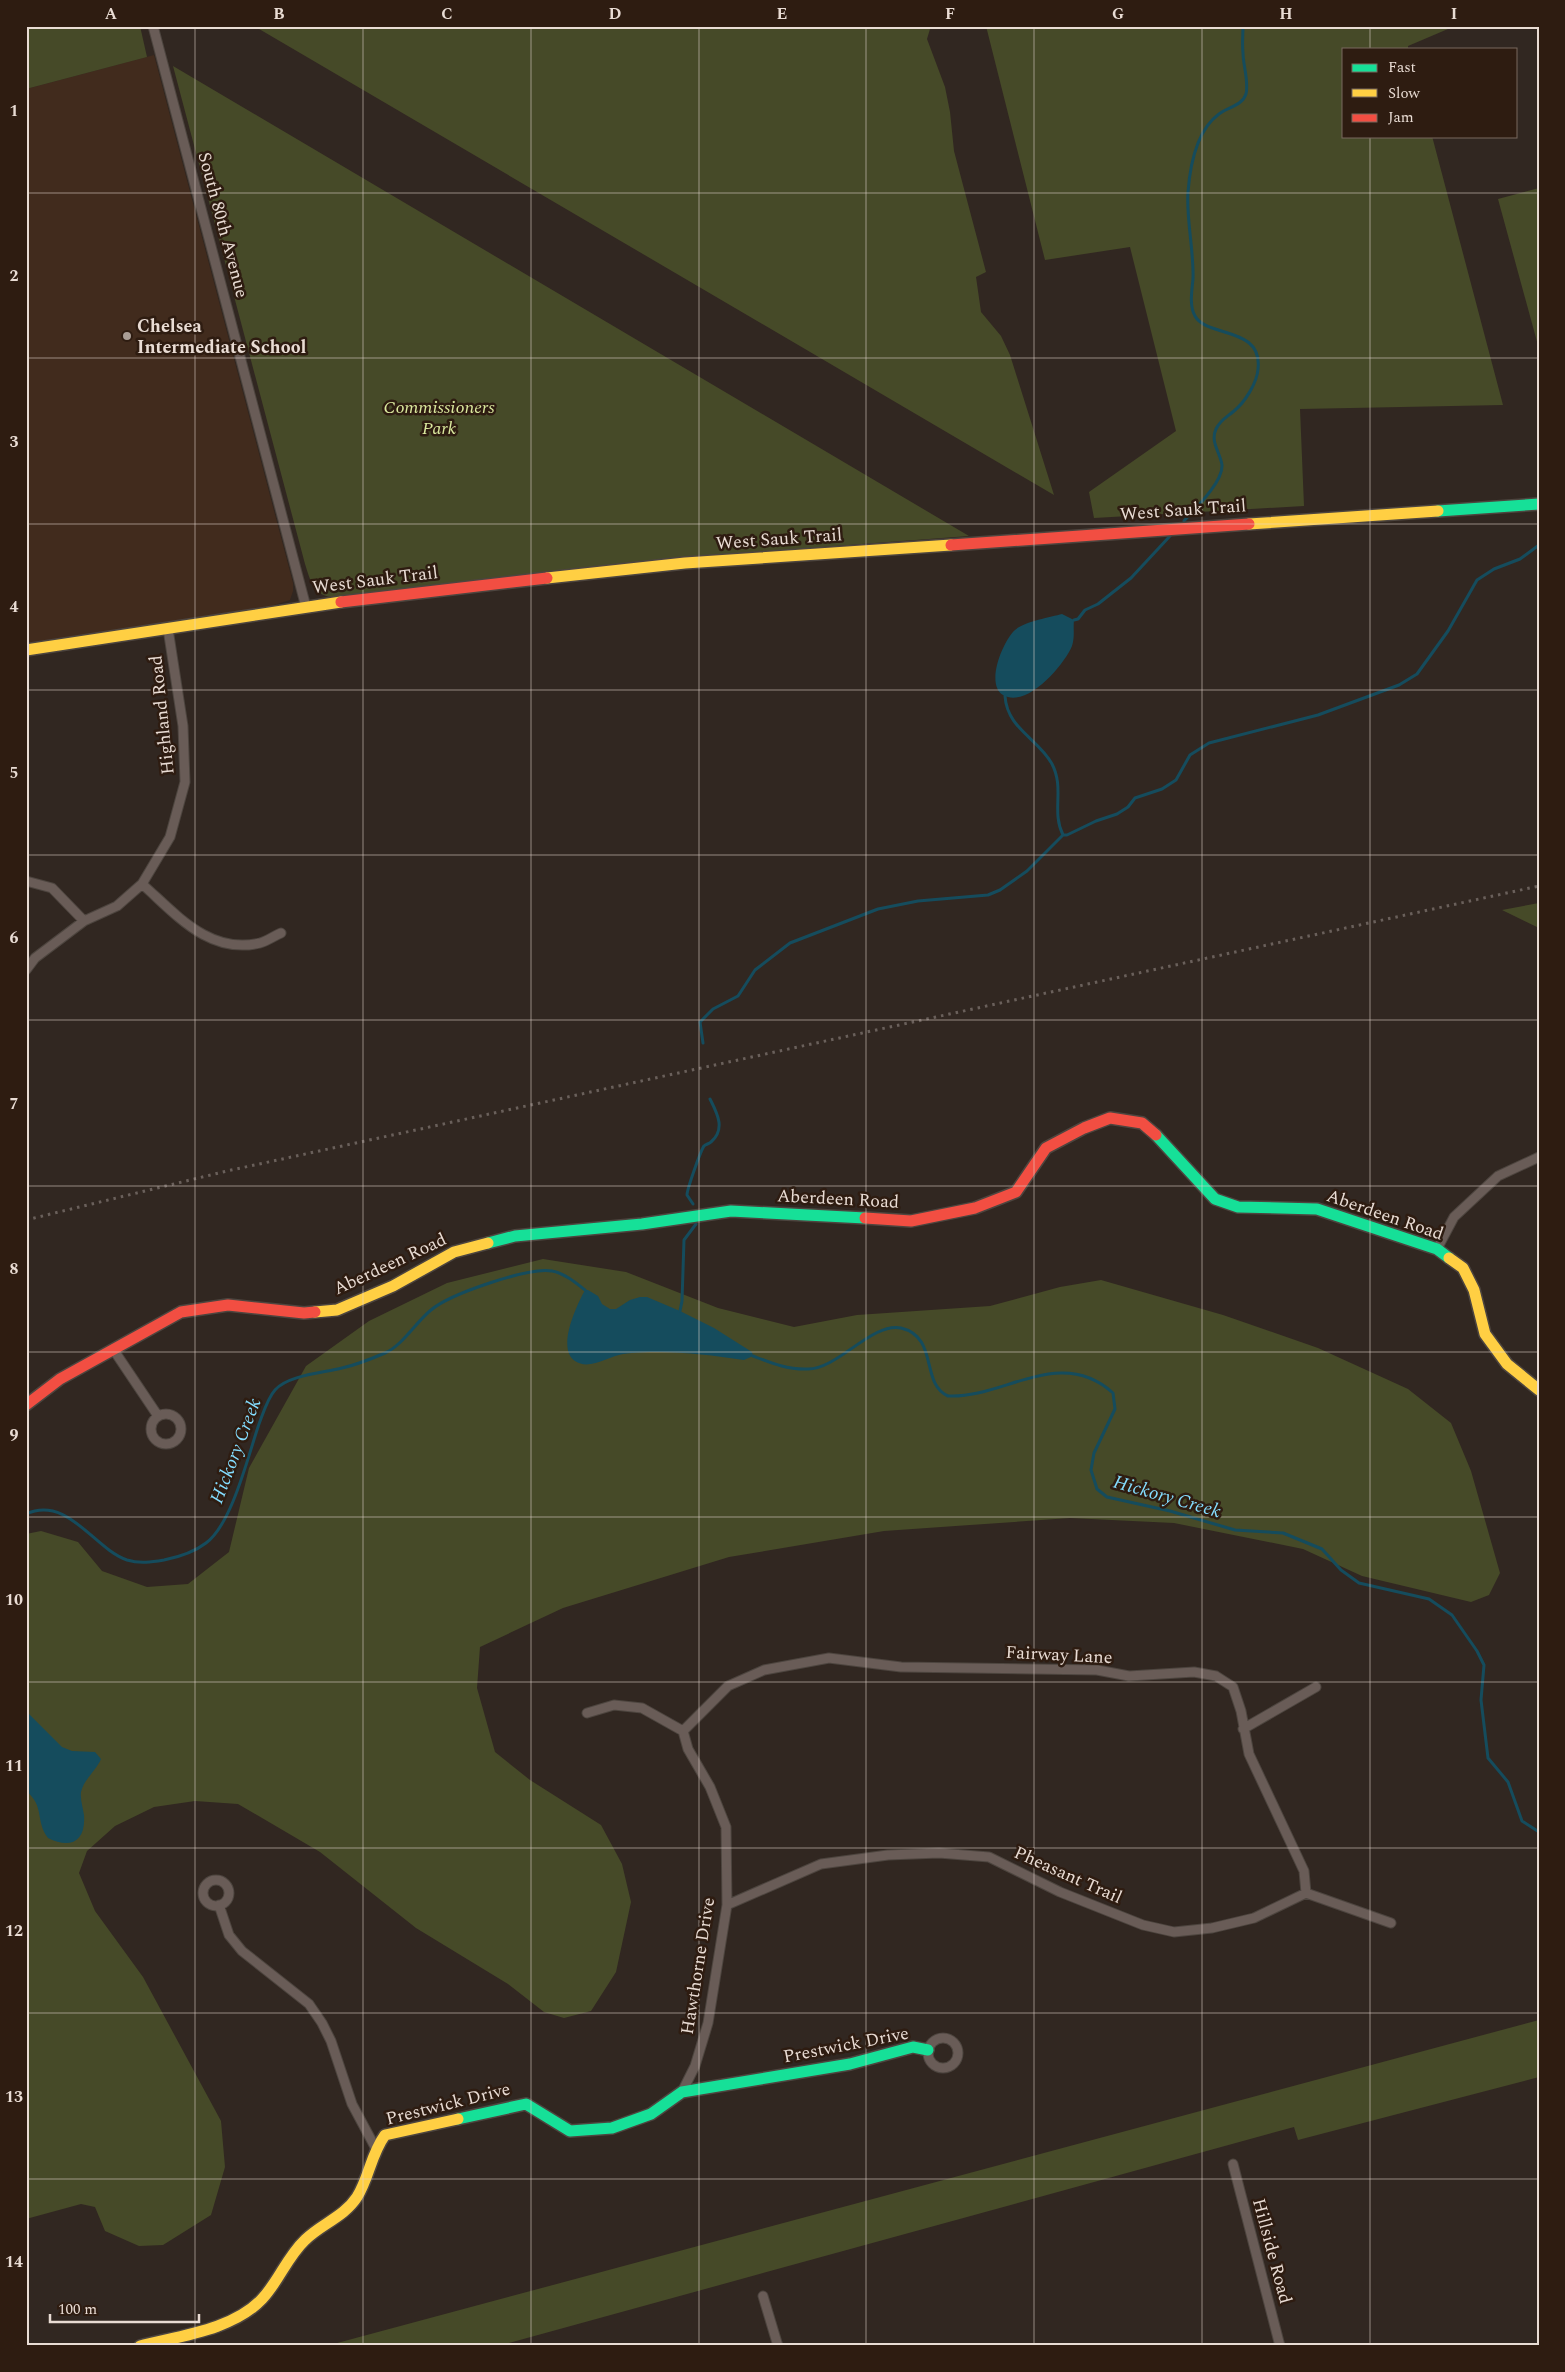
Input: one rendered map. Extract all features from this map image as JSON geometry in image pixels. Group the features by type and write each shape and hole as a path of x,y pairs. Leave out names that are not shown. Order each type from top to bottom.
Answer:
{"street":[{"name":"South 80th Avenue","path":"154,26 306,607"},
{"name":"West Sauk Trail","path":"26,650 390,595 685,563 1539,504"},
{"name":"Highland Road","path":"26,970 35,958 84,921 117,906 142,884 170,837 185,782 183,726 168,629"},
{"path":"26,881 52,888 84,921"},
{"path":"142,884 192,929 222,945 260,943 281,933"},
{"name":"Aberdeen Road","path":"26,1405 60,1379 181,1312 228,1305 304,1313 337,1310 393,1286 454,1252 515,1236 642,1224 730,1211 911,1221 974,1208 1016,1192 1046,1148 1084,1128 1110,1118 1142,1123 1166,1144 1215,1199 1238,1207 1317,1209 1437,1249 1462,1268 1474,1290 1485,1334 1490,1342 1507,1364 1539,1390"},
{"path":"1437,1249 1454,1217 1498,1176 1539,1157"},
{"path":"113,1349 158,1416"},
{"name":"Fairway Lane","path":"683,1731 728,1686 764,1670 829,1658 901,1667 1097,1670 1129,1676 1194,1672 1216,1676 1233,1687 1241,1711 1248,1754 1304,1871 1306,1893"},
{"path":"1243,1729 1316,1687"},
{"path":"587,1713 614,1705 642,1708 683,1731"},
{"name":"Hawthorne Drive","path":"682,2092 695,2066 708,2023 726,1905 726,1827 710,1787 688,1749 683,1731"},
{"name":"Pheasant Trail","path":"726,1905 820,1864 888,1855 939,1853 989,1857 1060,1892 1143,1925 1174,1932 1212,1928 1254,1918 1306,1893"},
{"path":"1306,1893 1391,1922"},
{"path":"219,1905 229,1935 242,1951 309,2004 322,2024 331,2043 352,2104 375,2147"},
{"name":"Prestwick Drive","path":"140,2346 230,2321 261,2300 303,2242 342,2214 357,2197 369,2169 375,2147 384,2135 526,2104 570,2131 612,2128 651,2114 682,2092 850,2064 913,2048 928,2050"},
{"name":"Hillside Road","path":"1233,2164 1280,2346"},
{"path":"763,2296 778,2346"}],"shaded area":[{"name":"Chelsea Intermediate School","path":"154,55 293,583 293,591 290,600 268,607 26,646 26,89"}],"green space":[{"path":"26,26 140,26 147,57 26,89"},
{"path":"254,26 937,26 930,29 927,39 945,87 954,151 986,272 976,277 981,312 1001,336 1010,355 1054,495"},
{"path":"986,26 1455,26 1408,46 1408,48 1342,48 1342,138 1433,138 1503,405 1300,409 1304,506 1094,518 1089,492 1176,431 1130,247 1045,260"},
{"name":"Commissioners Park","path":"173,66 969,536 715,555 331,597 325,596 316,590 305,564"},
{"path":"1539,188 1539,349 1498,199"},
{"path":"1539,903 1539,928 1502,910"},
{"path":"543,1259 626,1272 718,1308 794,1327 857,1315 990,1306 1060,1287 1101,1280 1223,1315 1318,1348 1408,1389 1451,1423 1471,1471 1500,1573 1489,1595 1471,1602 1362,1576 1303,1549 1174,1523 1070,1518 884,1531 729,1557 563,1608 480,1647 477,1688 495,1752 530,1780 601,1825 622,1864 631,1902 616,1972 591,2011 564,2018 544,2012 508,1984 416,1928 320,1852 238,1804 195,1801 154,1807 115,1826 87,1851 79,1873 95,1911 143,1977 221,2121 225,2167 211,2215 163,2245 139,2246 105,2231 95,2207 81,2204 26,2219 26,1534 41,1531 78,1542 102,1571 147,1587 188,1584 229,1552 249,1468 306,1366 369,1321 447,1283"},
{"path":"1539,2020 1539,2077 1298,2140 1294,2127 498,2346 326,2346"}],"water":[{"path":"1062,614 1074,620 1074,636 1072,646 1061,664 1044,683 1033,691 1013,698 1003,695 998,690 996,672 1001,652 1010,636 1019,627"},
{"path":"585,1290 598,1296 602,1304 610,1309 616,1309 630,1300 647,1297 714,1328 752,1352 753,1356 744,1360 684,1353 653,1352 617,1355 593,1364 581,1364 570,1355 567,1347 573,1316"},
{"path":"26,1711 62,1747 72,1751 95,1752 101,1759 81,1792 84,1815 82,1832 75,1841 70,1843 63,1843 48,1838 42,1826 36,1802 26,1791"}],"waterway":[{"path":"1184,521 1208,495 1218,479 1222,465 1214,434 1222,421 1246,397 1253,386 1258,369 1257,355 1252,346 1243,339 1201,323 1195,316 1191,303 1193,268 1188,192 1193,160 1200,139 1211,121 1219,114 1238,104 1246,94 1243,26"},
{"path":"1074,620 1078,619 1085,610 1098,604 1131,578 1170,536"},
{"path":"703,1043 700,1022 713,1009 738,996 755,970 790,943 878,909 918,901 988,895 1000,890 1027,871 1063,835 1117,814 1128,807 1135,798 1162,789 1176,780 1190,755 1209,743 1318,715 1399,685 1417,674 1448,631 1477,580 1494,569 1520,559 1539,545"},
{"path":"1005,696 1011,717 1046,755 1056,773 1058,782 1058,817 1063,835"},
{"path":"693,1204 687,1195 692,1178 704,1146 716,1137 719,1126 719,1121 710,1099"},
{"path":"680,1311 684,1240 696,1224"},
{"name":"Hickory Creek","path":"26,1514 41,1510 55,1512 68,1517 103,1546 127,1560 155,1561 186,1554 206,1543 224,1521 238,1488 266,1407 272,1394 281,1385 306,1375 353,1365 385,1353 398,1345 431,1310 471,1290 508,1277 526,1273 552,1271 574,1281 585,1290"},
{"name":"Hickory Creek","path":"753,1356 787,1367 808,1369 819,1367 831,1362 878,1332 890,1328 901,1328 913,1333 920,1341 925,1350 934,1382 939,1390 948,1396 969,1395 1052,1374 1073,1374 1093,1379 1113,1393 1115,1409 1094,1453 1091,1470 1097,1489 1107,1497 1170,1511 1235,1530 1283,1533 1322,1549 1341,1570 1359,1583 1429,1599 1452,1615 1477,1651 1484,1665 1481,1700 1488,1758 1508,1782 1522,1821 1539,1832"}],"railway":[{"path":"26,1220 227,1171 1539,886"}],"traffic: fast":[{"path":"1438,511 1539,504"},
{"path":"1156,1135 1215,1199 1238,1207 1317,1209 1437,1249 1449,1258"},
{"path":"488,1243 515,1236 642,1224 731,1211 865,1218"},
{"path":"458,2119 526,2104 570,2131 612,2128 651,2114 682,2092 850,2064 913,2047 928,2050"}],"traffic: slow":[{"path":"1249,524 1438,511"},
{"path":"547,578 685,563 951,545"},
{"path":"26,650 341,602"},
{"path":"315,1312 337,1310 393,1286 454,1252 488,1243"},
{"path":"1449,1258 1463,1268 1474,1290 1485,1334 1507,1364 1539,1390"},
{"path":"140,2346 221,2325 250,2310 268,2292 293,2254 305,2240 352,2204 361,2190 376,2150 385,2135 458,2119"}],"traffic: jam":[{"path":"951,545 1249,524"},
{"path":"341,602 547,578"},
{"path":"865,1218 911,1221 975,1208 1016,1192 1046,1148 1084,1128 1110,1118 1142,1123 1156,1135"},
{"path":"26,1405 60,1379 181,1312 228,1305 304,1313 315,1312"}],"place":[{"name":"Chelsea Intermediate School","path":"127,336"}]}
